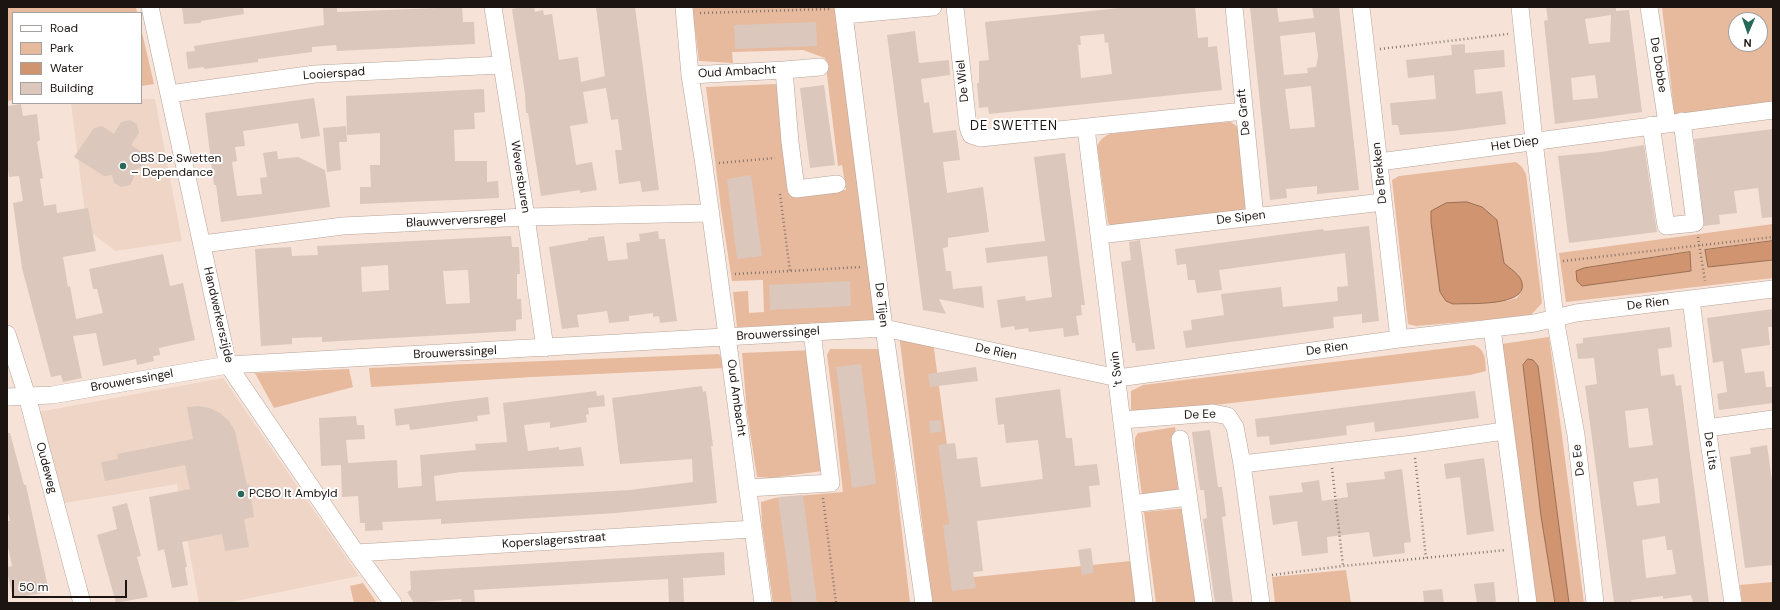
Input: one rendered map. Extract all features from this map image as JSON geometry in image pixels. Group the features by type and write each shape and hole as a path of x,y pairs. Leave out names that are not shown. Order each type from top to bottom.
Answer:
{"street":[{"name":"Handwerkerszijde","path":"150,7 228,365 356,553 393,603"},
{"name":"Weversburen","path":"492,7 526,217 545,348"},
{"path":"843,10 932,7"},
{"name":"De Wiel","path":"955,7 968,127 971,135 980,138 1244,111"},
{"name":"De Graft","path":"1234,7 1255,217"},
{"name":"De Brekken","path":"1361,7 1399,339"},
{"path":"1520,7 1555,318"},
{"name":"De Dobbe","path":"1649,7 1667,123"},
{"name":"Oud Ambacht","path":"684,10 690,75 711,213 763,603"},
{"name":"De Tijen","path":"843,10 884,328 924,603"},
{"name":"Looierspad","path":"169,94 315,74 501,65"},
{"name":"Oud Ambacht","path":"690,75 820,67"},
{"name":"Oud Ambacht","path":"784,70 796,190 837,184"},
{"name":"Het Diep","path":"1379,162 1773,110"},
{"path":"1667,123 1695,223 1666,226 1667,123"},
{"path":"1086,128 1099,235"},
{"name":"De Sipen","path":"1099,235 1383,202"},
{"name":"Blauwverversregel","path":"202,244 343,226 526,217 711,213"},
{"name":"'t Swin","path":"1099,235 1118,378 1144,603"},
{"name":"De Rien","path":"884,328 1118,378 1399,339 1535,323 1576,313 1773,289"},
{"name":"De Lits","path":"1699,298 1707,428 1733,603"},
{"name":"De Ee","path":"1555,318 1576,434 1595,603"},
{"name":"Brouwerssingel","path":"7,397 52,395 228,365 884,328"},
{"path":"1492,328 1504,431 1528,603"},
{"path":"748,488 831,483 812,332"},
{"name":"Oudeweg","path":"7,334 27,396 82,603"},
{"name":"De Ee","path":"1122,420 1213,413 1228,416 1235,428 1242,464 1260,603"},
{"path":"1707,428 1773,419"},
{"path":"1242,464 1413,444 1504,431"},
{"path":"1180,439 1204,603"},
{"path":"1132,504 1188,497"},
{"name":"Koperslagersstraat","path":"356,553 753,529"}],"path":[{"path":"684,10 843,10"},
{"path":"1366,50 1523,33"},
{"path":"704,165 775,157 776,165"},
{"path":"779,187 790,271"},
{"path":"1548,263 1773,237"},
{"path":"1699,245 1699,298"},
{"path":"719,275 876,266"},
{"path":"1413,444 1426,558"},
{"path":"1330,454 1343,566"},
{"path":"821,484 836,603"},
{"path":"1257,577 1343,566 1520,549"}],"shaded area":[{"name":"OBS De Swetten – Dependance","path":"142,99 155,99 182,241 115,251 87,229 71,104 142,104"},
{"name":"PCBO It Ambyld","path":"223,378 359,576 226,603 199,603 177,484 59,504 33,413"}],"green space":[{"path":"7,7 136,7 137,12 12,12 12,100 7,101"},
{"path":"692,7 838,7 877,321 870,323 737,327 733,292 748,291 749,313 764,312 763,280 732,281 721,209 706,87 777,84 790,195 846,190 842,165 838,166 825,58 803,50 732,52 733,63 699,61"},
{"path":"1662,7 1773,7 1773,104 1675,119"},
{"path":"142,32 154,84 142,86"},
{"path":"1231,122 1239,128 1246,209 1243,212 1112,227 1108,223 1097,146 1104,137 1110,134 1196,124"},
{"path":"1516,162 1522,167 1526,174 1542,303 1530,316 1416,326 1408,324 1392,180 1399,176","holes":["1467,202 1482,207 1497,220 1504,263 1516,275 1522,291 1517,298 1507,301 1435,248 1431,211"]},
{"path":"1773,224 1773,241 1705,250 1708,267 1773,260 1773,278 1566,302 1559,253","holes":["1690,252 1691,271 1583,286 1584,268"]},
{"path":"899,334 933,342 965,578 1131,561 1137,603 932,603"},
{"path":"1549,337 1584,603 1569,603 1539,372 1538,366 1533,360 1523,365 1541,516 1555,603 1535,603 1502,344"},
{"path":"1474,345 1483,352 1486,371 1470,375 1215,405 1131,411 1131,391 1143,385"},
{"path":"830,349 881,349 910,603 773,603 762,525 761,502 775,498 843,492 827,355"},
{"path":"815,350 822,471 771,478 757,477 747,412 742,353"},
{"path":"719,354 724,362 725,368 532,377 371,387 369,368"},
{"path":"349,369 353,387 274,408 255,373"},
{"path":"1175,427 1184,491 1142,495 1135,438 1138,433"},
{"path":"1186,508 1200,603 1156,603 1144,512"},
{"path":"1346,570 1351,603 1275,603 1272,577"},
{"path":"1773,582 1773,603 1742,603 1740,585"},
{"path":"363,583 377,603 354,603 350,586"}],"water":[{"path":"1467,202 1482,207 1497,220 1504,263 1517,274 1522,283 1521,291 1516,296 1495,302 1453,304 1446,301 1440,292 1431,222 1431,211 1446,203"},
{"path":"1773,241 1773,260 1708,267 1705,250"},
{"path":"1690,252 1691,271 1582,286 1577,281 1576,271 1584,268"},
{"path":"1528,359 1533,360 1538,366 1569,603 1555,603 1541,516 1523,365"}],"building":[{"path":"182,7 243,7 244,14 201,21 201,23 184,24"},
{"path":"323,7 337,7 337,12 462,7 463,22 474,22 475,44 337,51 336,45 312,47 312,52 258,59 258,62 204,69 204,67 188,69 186,52 195,51 194,46 324,25"},
{"path":"534,7 535,12 543,10 544,15 552,14 559,60 578,57 581,82 605,76 596,7 635,7 659,190 642,192 640,181 619,184 615,150 622,150 618,119 611,120 606,88 583,92 588,123 570,126 576,165 592,162 597,190 580,193 580,190 541,196 528,113 526,113 525,94 512,9"},
{"path":"1129,7 1195,7 1198,38 1208,37 1208,47 1217,46 1222,90 989,114 988,107 979,108 977,83 979,83 979,61 989,60 985,22","holes":["1104,34 1105,43 1108,42 1112,74 1081,78 1078,45 1081,45 1080,36"]},
{"path":"1250,7 1277,7 1279,22 1314,18 1312,7 1339,7 1359,190 1317,194 1317,186 1286,189 1287,198 1270,200","holes":["1315,32 1318,56 1316,67 1307,68 1308,73 1284,75 1280,36","1311,86 1315,127 1290,129 1285,89"]},
{"path":"1546,7 1616,7 1616,11 1629,10 1642,112 1555,124 1544,21 1548,20","holes":["1611,15 1610,42 1589,44 1585,19","1595,75 1598,98 1573,100 1571,78"]},
{"path":"816,22 817,46 735,49 734,25"},
{"path":"915,31 919,63 949,60 950,75 921,79 924,103 929,102 933,133 956,130 960,160 943,162 947,193 983,187 989,232 948,238 948,247 943,248 946,271 951,271 953,289 982,286 984,308 939,299 946,314 923,310 887,35"},
{"path":"1465,44 1465,53 1504,50 1505,67 1474,70 1476,94 1502,91 1506,124 1453,131 1400,135 1398,125 1392,125 1390,103 1436,99 1434,75 1408,78 1406,60 1452,55 1451,45"},
{"path":"824,85 835,165 810,168 800,88"},
{"path":"484,89 485,112 474,113 475,129 454,130 455,161 487,161 487,182 498,181 499,198 360,204 360,187 371,187 370,165 380,165 380,133 347,135 346,96"},
{"path":"314,98 320,136 301,139 298,123 243,131 245,146 235,147 237,161 232,162 237,196 262,194 260,178 267,177 263,153 277,151 278,159 298,157 325,170 330,207 221,222 216,185 214,185 205,113"},
{"path":"21,104 23,116 37,114 40,140 37,142 43,178 40,179 44,206 56,204 57,213 88,208 96,251 63,257 68,287 70,286 76,319 103,313 97,289 93,289 89,269 163,254 170,286 183,283 195,340 159,348 160,355 153,356 154,361 137,365 136,359 103,366 96,333 73,336 82,378 63,382 61,375 51,377 22,268 13,203 23,201 19,176 9,177 7,163 7,106"},
{"path":"130,120 137,124 139,133 131,145 143,153 145,161 140,168 133,170 134,178 130,185 121,187 114,183 112,175 104,176 74,157 94,128 102,126 114,134 121,122"},
{"path":"346,126 347,142 339,142 341,170 327,172 323,128"},
{"path":"1773,129 1773,217 1762,218 1758,188 1734,191 1737,213 1719,215 1720,224 1704,226 1694,139"},
{"path":"1644,145 1657,232 1569,243 1558,156 1601,152"},
{"path":"1065,153 1085,305 1081,305 1082,315 1076,316 1079,335 1064,337 1063,328 1029,332 1028,328 1015,330 1014,326 1001,328 997,300 1025,296 1026,301 1052,297 1047,256 987,263 985,248 1045,241 1034,157"},
{"path":"751,175 762,256 737,259 727,179"},
{"path":"1369,226 1379,321 1362,323 1362,314 1333,317 1334,328 1186,348 1183,331 1192,330 1191,320 1224,315 1221,294 1281,287 1283,307 1338,301 1337,287 1348,286 1345,253 1219,270 1222,290 1197,293 1195,280 1188,280 1186,264 1177,265 1175,249 1323,229 1324,231"},
{"path":"658,231 659,239 665,239 677,321 660,323 659,316 653,317 653,313 629,316 629,321 609,323 607,311 577,315 579,327 562,329 549,247 604,236 608,261 628,259 626,243 640,241 639,234"},
{"path":"511,236 512,247 519,247 520,274 517,274 517,299 521,299 522,319 516,320 516,331 322,342 322,337 292,338 292,344 261,346 255,249 291,247 292,256 318,255 317,246","holes":["388,265 389,290 362,292 361,267","468,270 470,303 446,304 443,271"]},
{"path":"1140,240 1155,349 1136,351 1135,343 1132,343 1121,262 1131,260 1129,242"},
{"path":"850,281 851,306 770,310 769,285"},
{"path":"1773,309 1773,327 1768,327 1770,345 1741,349 1745,373 1764,371 1766,387 1773,387 1773,403 1719,410 1717,394 1727,392 1723,361 1713,363 1707,318"},
{"path":"1670,327 1672,347 1658,349 1661,376 1674,374 1676,386 1681,385 1709,603 1693,603 1691,595 1663,599 1663,596 1631,600 1632,603 1614,603 1585,386 1597,384 1594,358 1578,359 1576,344 1583,343 1583,338","holes":["1648,408 1653,445 1629,448 1625,411","1658,478 1660,503 1637,506 1633,482","1665,536 1667,550 1672,550 1676,574 1646,578 1642,540"]},
{"path":"861,364 876,484 852,488 836,367"},
{"path":"976,367 978,381 930,387 928,374"},
{"path":"702,386 703,392 706,391 713,446 711,446 717,503 616,513 441,524 441,519 382,522 383,530 365,531 365,523 360,523 358,496 342,497 341,465 321,466 319,418 356,416 357,425 364,425 365,439 346,440 348,463 397,460 398,488 422,486 420,455 476,450 475,444 507,442 503,403 596,391 597,396 604,395 605,406 588,408 589,414 586,415 587,422 550,428 550,422 524,425 528,451 559,447 559,450 581,447 584,466 461,472 434,476 436,501 630,490 693,482 692,459 620,464 612,398"},
{"path":"1060,389 1066,438 1072,438 1075,466 1097,464 1100,485 1089,486 1091,507 977,521 983,571 973,572 976,588 952,591 943,525 949,524 938,445 955,443 957,459 977,457 981,487 1043,479 1038,440 1006,443 1004,424 998,425 995,398"},
{"path":"1475,391 1479,418 1375,432 1374,422 1346,426 1347,435 1270,445 1269,436 1257,437 1255,419"},
{"path":"488,397 490,414 477,416 478,421 410,430 409,424 396,426 394,409"},
{"path":"198,406 210,408 220,413 229,421 235,431 247,485 249,484 254,517 244,519 249,547 225,551 222,534 182,542 187,567 185,567 188,585 172,588 164,549 158,551 149,497 190,489 185,465 105,481 101,462 118,459 117,454 193,439 187,407"},
{"path":"941,420 942,432 930,433 929,421"},
{"path":"1210,430 1218,487 1222,487 1226,516 1222,517 1233,603 1215,603 1203,519 1207,518 1204,490 1200,490 1192,432"},
{"path":"7,433 10,433 24,485 26,485 49,592 13,598 7,571 7,567 12,566 7,542 7,521 10,521 7,508"},
{"path":"1767,445 1773,481 1773,565 1745,568 1730,457 1751,454 1750,448"},
{"path":"1484,458 1494,531 1467,535 1460,477 1446,479 1444,464"},
{"path":"1402,469 1411,542 1404,543 1405,553 1373,557 1369,532 1327,537 1328,553 1302,556 1297,521 1273,525 1269,496 1303,492 1301,483 1319,480 1322,501 1348,497 1346,483 1385,479 1384,472"},
{"path":"803,495 817,603 792,603 778,497"},
{"path":"127,503 141,556 137,557 148,597 116,603 97,535 117,529 112,507"},
{"path":"1091,548 1094,573 1082,575 1078,550"},
{"path":"724,552 725,575 683,578 684,603 669,603 668,579 474,590 475,603 462,603 461,599 414,603 407,592 411,590 410,571"},
{"path":"1494,582 1496,603 1477,603 1474,584"},
{"path":"1442,589 1444,603 1424,603 1423,591"}],"place":[{"name":"OBS De Swetten – Dependance","path":"123,166"},
{"name":"PCBO It Ambyld","path":"241,494"}],"district":[{"name":"DE SWETTEN","path":"1014,127"}]}
